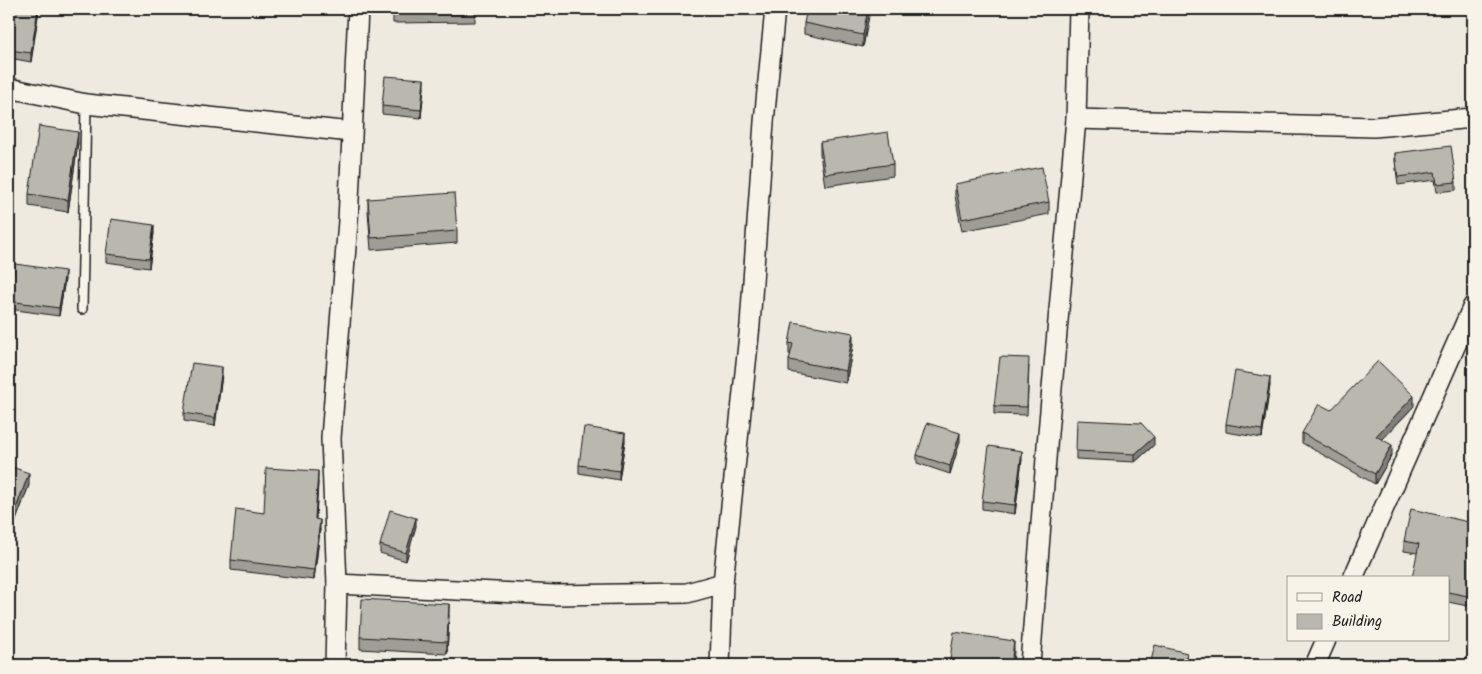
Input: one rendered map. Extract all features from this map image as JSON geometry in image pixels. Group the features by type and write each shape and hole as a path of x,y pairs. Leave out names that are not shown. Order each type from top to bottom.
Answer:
{"street":[{"path":"335,665 337,584 331,438 344,286 358,9"},
{"path":"720,665 723,583 750,325 764,122 775,9"},
{"path":"1030,665 1048,433 1076,119 1079,9"},
{"path":"9,88 86,104 351,132"},
{"path":"1076,119 1374,127 1473,118"},
{"path":"1355,576 1473,306"},
{"path":"337,584 555,595 686,593 723,583"},
{"path":"1315,665 1325,642"}],"lane":[{"path":"82,309 86,104"}],"building":[{"path":"9,9 38,9 31,53 9,50"},
{"path":"393,9 475,9 475,10 393,11"},
{"path":"807,9 868,9 863,35 804,23"},
{"path":"385,76 424,79 421,110 382,106"},
{"path":"39,126 78,132 68,200 29,194"},
{"path":"888,132 893,164 825,174 820,142"},
{"path":"1451,146 1456,182 1437,184 1435,172 1398,177 1395,153"},
{"path":"1042,167 1049,202 962,219 955,184"},
{"path":"454,193 457,231 371,238 368,199"},
{"path":"111,219 154,225 149,259 106,254"},
{"path":"15,264 65,271 59,308 9,301"},
{"path":"793,322 853,333 846,371 789,360 793,344 789,343"},
{"path":"1000,357 1029,358 1027,407 994,406"},
{"path":"1378,361 1414,396 1376,436 1392,445 1375,474 1302,433 1319,404 1331,410"},
{"path":"192,363 222,367 215,418 184,413"},
{"path":"1235,371 1270,377 1262,430 1226,424"},
{"path":"1077,420 1141,423 1154,437 1135,454 1076,451"},
{"path":"927,423 960,433 950,466 917,455"},
{"path":"584,427 625,433 619,471 579,465"},
{"path":"989,446 1022,451 1015,505 982,501"},
{"path":"9,466 29,473 15,511 9,509"},
{"path":"266,468 318,471 315,519 320,520 314,570 231,560 236,509 264,513"},
{"path":"1411,509 1473,523 1473,597 1450,592 1450,576 1412,576 1419,544 1404,541"},
{"path":"390,510 416,518 406,553 380,545"},
{"path":"362,599 449,604 447,642 360,637"},
{"path":"954,632 1014,641 1011,665 949,665"},
{"path":"1155,645 1187,653 1184,665 1150,665"}]}
